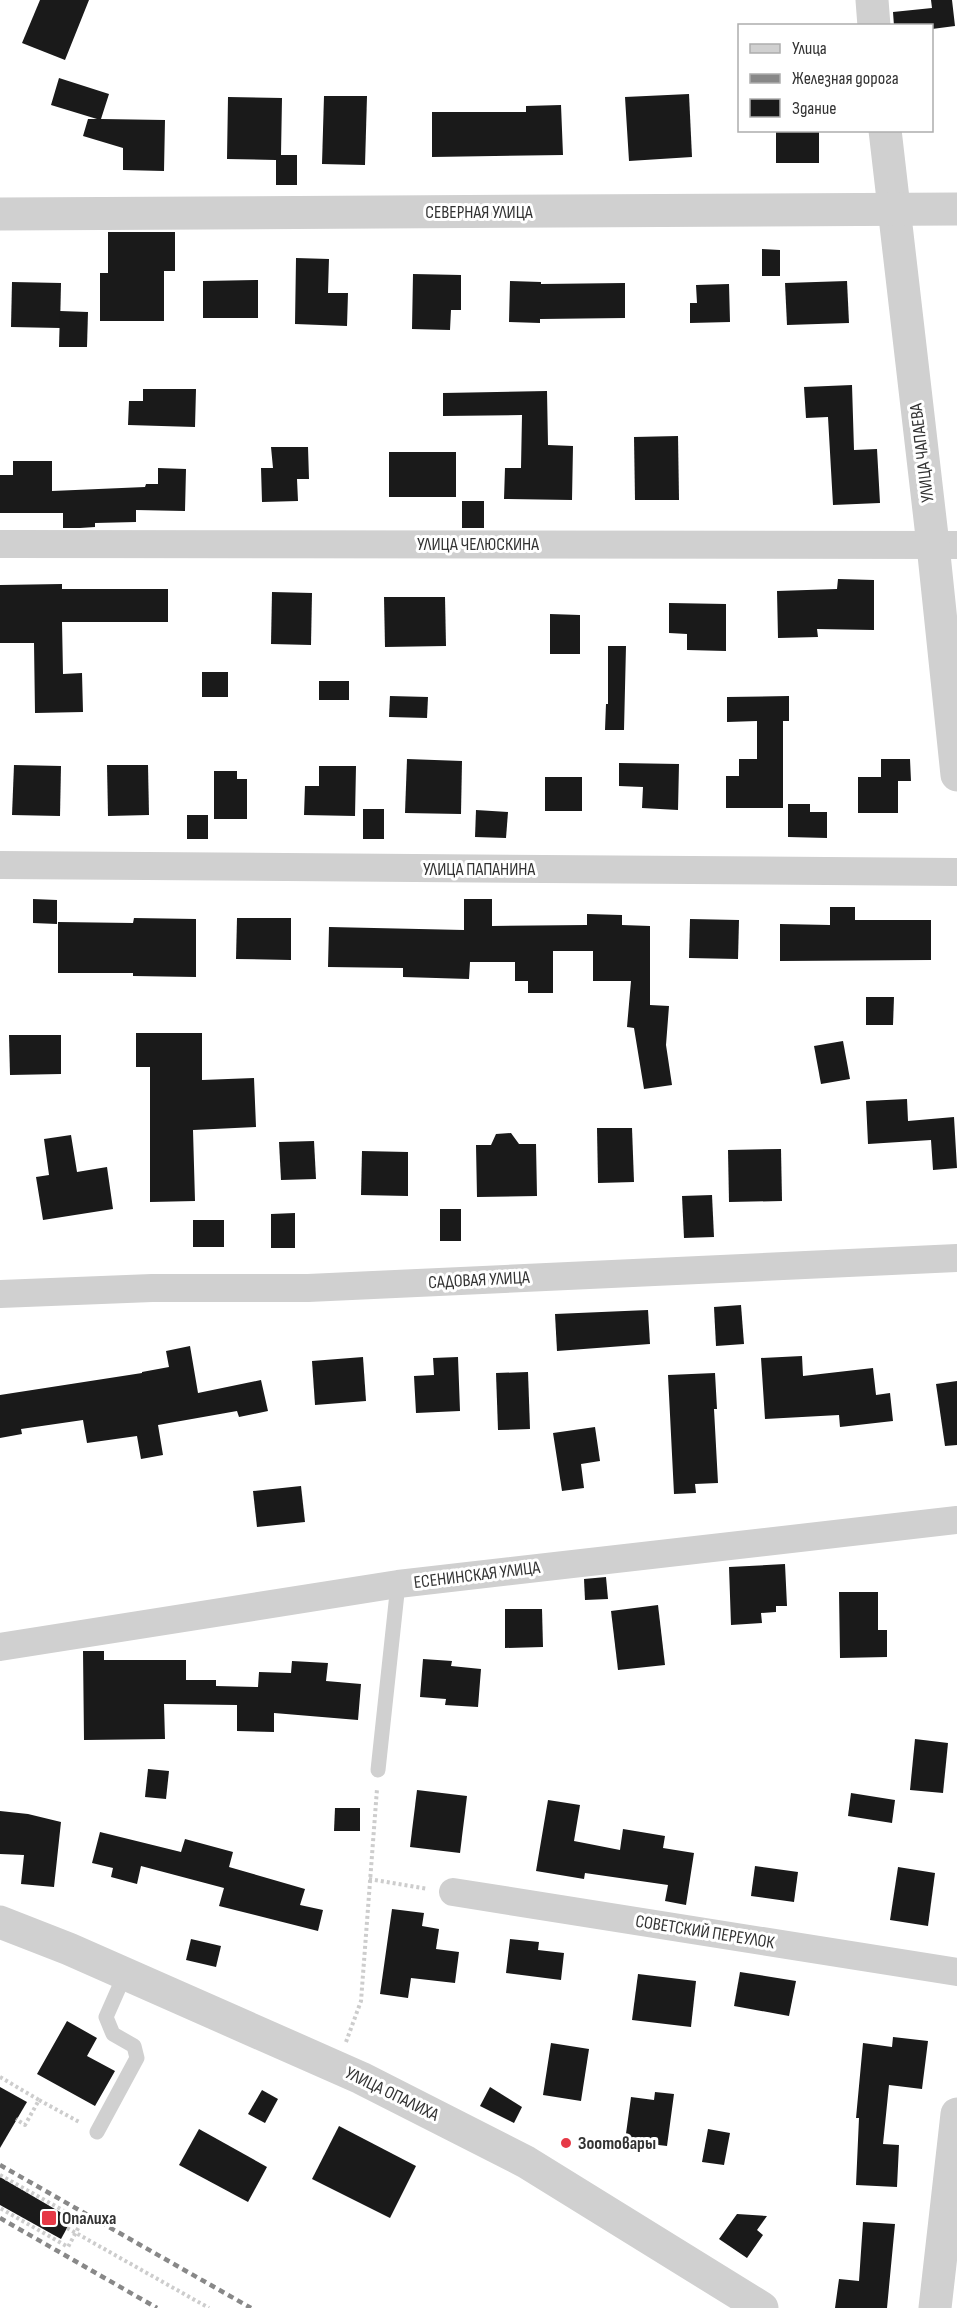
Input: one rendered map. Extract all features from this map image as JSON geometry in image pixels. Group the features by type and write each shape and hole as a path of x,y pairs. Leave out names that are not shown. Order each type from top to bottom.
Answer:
{"street":[{"path":"872,0 874,24"},
{"name":"УЛИЦА ЧАПАЕВА","path":"885,132 892,210 945,545 957,775"},
{"name":"СЕВЕРНАЯ УЛИЦА","path":"0,213 957,209"},
{"name":"УЛИЦА ЧЕЛЮСКИНА","path":"0,544 945,545"},
{"name":"УЛИЦА ПАПАНИНА","path":"0,865 957,872"},
{"name":"САДОВАЯ УЛИЦА","path":"0,1294 152,1288 308,1288 957,1258"},
{"name":"ЕСЕНИНСКАЯ УЛИЦА","path":"0,1647 398,1584 957,1520"},
{"name":"СОВЕТСКИЙ ПЕРЕУЛОК","path":"453,1892 957,1972"},
{"name":"УЛИЦА ОПАЛИХА","path":"0,1922 361,2078 526,2162 762,2308"},
{"path":"935,2308 957,2114"}],"lane":[{"path":"378,1770 398,1584"},
{"path":"97,2132 137,2058 134,2046 112,2034 106,2017 124,1974"}],"path":[{"path":"342,2051 361,2001 378,1770"},
{"path":"369,1879 453,1892"},
{"path":"0,2078 97,2132"},
{"path":"16,2120 25,2125 39,2100"},
{"path":"0,2175 82,2222 68,2247 0,2208"},
{"path":"67,2228 208,2308"}],"building":[{"path":"40,0 89,0 65,60 22,43"},
{"path":"931,0 952,0 955,26 933,29 933,24 894,24 893,12 932,8"},
{"path":"59,78 109,94 101,119 165,120 164,171 123,170 123,148 83,136 88,119 97,119 51,105"},
{"path":"689,94 692,157 629,161 625,97"},
{"path":"324,96 367,96 365,165 322,164"},
{"path":"228,97 282,98 281,155 297,155 297,185 276,185 276,160 227,159"},
{"path":"561,105 563,155 432,157 432,112 526,112 526,106"},
{"path":"776,132 819,132 819,163 776,163"},
{"path":"108,232 175,232 175,271 164,271 164,321 100,321 100,273 108,273"},
{"path":"762,249 780,250 780,276 762,276"},
{"path":"296,258 329,259 328,293 348,293 347,326 295,324"},
{"path":"413,274 461,275 461,310 451,310 450,330 412,329"},
{"path":"258,280 258,318 203,318 203,281"},
{"path":"510,281 541,282 541,284 625,283 625,318 540,319 540,323 509,322"},
{"path":"847,281 849,323 787,325 785,283"},
{"path":"12,282 61,283 60,328 11,327"},
{"path":"729,284 730,322 690,323 690,303 697,303 696,285"},
{"path":"60,311 88,312 87,347 59,347"},
{"path":"852,385 854,450 877,449 880,503 833,505 828,417 806,418 804,387"},
{"path":"143,389 196,389 195,427 128,425 129,401 143,401"},
{"path":"547,391 548,445 573,446 572,500 504,499 505,468 521,468 522,415 443,416 443,393"},
{"path":"678,436 679,500 635,500 634,437"},
{"path":"271,447 308,447 309,479 297,479 298,501 262,502 261,468 273,468"},
{"path":"389,452 456,452 456,497 389,497"},
{"path":"13,461 52,461 52,491 145,487 146,484 158,484 158,468 186,469 185,511 136,510 136,522 95,523 95,527 80,528 63,528 63,513 0,513 0,475 13,475"},
{"path":"462,501 484,501 484,528 462,528"},
{"path":"838,579 874,580 874,630 817,629 818,637 778,638 777,591 837,589"},
{"path":"62,584 62,589 168,589 168,622 62,622 63,674 82,673 83,712 35,713 34,643 0,643 0,585"},
{"path":"272,592 312,593 311,645 271,644"},
{"path":"384,597 445,597 446,646 385,647"},
{"path":"669,603 726,604 726,651 687,650 687,634 669,633"},
{"path":"550,614 580,615 580,654 550,654"},
{"path":"608,646 626,646 624,730 605,730 606,704 608,704"},
{"path":"202,672 228,672 228,697 202,697"},
{"path":"319,681 349,681 349,700 319,700"},
{"path":"390,696 428,697 427,718 389,717"},
{"path":"789,696 789,721 783,721 783,808 726,808 726,776 739,776 739,759 757,759 757,721 727,722 727,697"},
{"path":"407,759 462,761 461,814 405,813"},
{"path":"881,759 910,759 911,781 898,781 898,813 858,813 858,777 881,777"},
{"path":"619,763 679,764 678,810 642,808 643,787 619,786"},
{"path":"14,765 61,766 60,816 12,815"},
{"path":"107,765 148,765 149,815 108,816"},
{"path":"319,766 356,766 355,816 304,815 305,786 319,786"},
{"path":"214,771 237,771 237,779 247,779 247,819 214,819"},
{"path":"545,777 582,777 582,811 545,811"},
{"path":"788,804 810,804 810,812 827,812 827,838 788,837"},
{"path":"363,809 384,809 384,839 363,839"},
{"path":"476,810 508,812 506,838 475,837"},
{"path":"187,815 208,815 208,839 187,839"},
{"path":"33,899 57,900 57,924 33,923"},
{"path":"464,899 492,899 492,926 587,925 587,914 622,915 622,925 650,926 650,1005 669,1006 666,1045 672,1085 644,1089 634,1028 627,1027 631,981 593,981 593,951 553,951 553,993 528,993 528,981 515,981 515,962 470,962 469,979 403,977 403,968 328,967 329,927 464,930"},
{"path":"830,907 855,907 855,920 931,920 931,960 780,961 780,924 830,925"},
{"path":"134,918 196,919 196,977 133,976 133,973 58,973 58,922 133,923"},
{"path":"237,918 291,918 291,960 236,959"},
{"path":"690,919 739,920 738,959 689,958"},
{"path":"866,997 894,997 893,1025 866,1025"},
{"path":"136,1033 202,1033 202,1080 254,1078 256,1127 193,1130 195,1201 150,1202 150,1067 136,1067"},
{"path":"9,1035 61,1035 61,1074 10,1075"},
{"path":"843,1041 850,1079 821,1084 814,1046"},
{"path":"907,1099 908,1121 954,1117 957,1168 933,1170 931,1140 868,1144 866,1101"},
{"path":"597,1128 632,1128 634,1182 598,1183"},
{"path":"511,1133 519,1144 536,1144 537,1196 477,1197 476,1145 491,1145 496,1134"},
{"path":"71,1135 77,1172 107,1167 113,1209 43,1220 36,1177 49,1175 44,1139"},
{"path":"314,1141 316,1179 281,1180 279,1142"},
{"path":"781,1149 782,1201 729,1202 728,1150"},
{"path":"362,1151 408,1152 408,1196 361,1195"},
{"path":"712,1195 714,1237 684,1238 682,1196"},
{"path":"440,1209 461,1209 461,1241 440,1241"},
{"path":"295,1213 295,1248 271,1248 271,1214"},
{"path":"193,1220 224,1220 224,1247 193,1247"},
{"path":"741,1305 744,1344 716,1346 714,1307"},
{"path":"648,1310 650,1344 557,1351 555,1314"},
{"path":"190,1346 198,1393 261,1380 268,1411 239,1417 237,1411 158,1425 163,1455 141,1459 137,1436 87,1443 83,1420 21,1429 22,1434 0,1438 0,1395 169,1367 166,1351"},
{"path":"802,1356 803,1376 873,1368 876,1395 890,1393 893,1421 840,1427 839,1415 765,1419 761,1358"},
{"path":"363,1357 366,1401 315,1405 312,1361"},
{"path":"458,1357 460,1411 416,1413 414,1376 434,1375 433,1358"},
{"path":"528,1372 530,1429 498,1430 496,1373"},
{"path":"715,1373 717,1409 714,1409 718,1483 695,1484 696,1493 674,1494 668,1375"},
{"path":"957,1381 957,1445 945,1446 936,1384"},
{"path":"595,1427 600,1461 581,1464 584,1488 562,1491 553,1433"},
{"path":"301,1486 305,1522 257,1527 253,1491"},
{"path":"785,1564 787,1606 776,1606 776,1612 761,1613 762,1623 731,1625 729,1567"},
{"path":"606,1577 608,1599 585,1600 584,1579"},
{"path":"839,1592 878,1592 878,1630 887,1630 887,1657 840,1658"},
{"path":"658,1605 665,1665 618,1670 611,1611"},
{"path":"505,1609 542,1609 543,1647 505,1648"},
{"path":"83,1651 104,1651 104,1660 186,1660 186,1680 216,1680 216,1686 258,1687 259,1672 291,1673 292,1661 328,1663 326,1681 361,1684 358,1720 274,1713 274,1732 237,1731 237,1705 164,1704 165,1739 84,1740"},
{"path":"423,1659 452,1661 451,1666 481,1669 478,1707 445,1705 446,1699 420,1697"},
{"path":"915,1739 948,1743 943,1793 910,1790"},
{"path":"148,1769 169,1771 166,1799 145,1797"},
{"path":"417,1790 467,1796 460,1853 410,1847"},
{"path":"851,1793 895,1800 892,1823 848,1816"},
{"path":"548,1800 580,1805 574,1841 620,1850 623,1829 665,1836 663,1848 694,1853 686,1905 665,1901 668,1885 585,1873 584,1879 536,1871"},
{"path":"335,1808 360,1808 360,1831 334,1831"},
{"path":"0,1811 28,1814 61,1822 54,1887 21,1884 24,1855 0,1854"},
{"path":"100,1832 181,1852 185,1839 233,1852 229,1867 305,1889 300,1905 323,1910 318,1931 219,1906 224,1888 141,1866 137,1884 111,1877 113,1868 92,1863"},
{"path":"755,1866 798,1872 794,1902 751,1896"},
{"path":"898,1867 935,1873 928,1926 890,1920"},
{"path":"392,1909 424,1913 422,1926 439,1929 436,1949 459,1952 455,1983 411,1978 408,1998 380,1994"},
{"path":"191,1939 221,1946 216,1967 186,1960"},
{"path":"510,1939 539,1942 538,1950 564,1953 561,1980 506,1973"},
{"path":"740,1972 796,1981 789,2016 734,2006"},
{"path":"638,1974 696,1981 691,2027 632,2020"},
{"path":"67,2021 97,2038 87,2056 115,2071 95,2106 37,2074"},
{"path":"893,2037 928,2041 922,2089 889,2085 883,2144 899,2145 897,2187 856,2185 859,2118 856,2118 863,2043 892,2047"},
{"path":"551,2043 589,2049 581,2101 543,2095"},
{"path":"0,2087 27,2102 0,2148"},
{"path":"490,2087 522,2107 514,2123 480,2106"},
{"path":"262,2090 278,2099 265,2123 248,2114"},
{"path":"655,2092 674,2094 667,2146 625,2141 631,2097 654,2100"},
{"path":"339,2126 416,2166 390,2218 312,2179"},
{"path":"199,2129 267,2167 248,2202 179,2165"},
{"path":"708,2129 730,2133 724,2165 702,2162"},
{"path":"0,2177 72,2219 61,2239 0,2205"},
{"path":"737,2214 767,2216 757,2230 763,2235 747,2258 719,2239"},
{"path":"863,2222 895,2224 887,2308 835,2308 839,2279 859,2281"}],"railway":[{"path":"0,2165 251,2308"},
{"path":"0,2218 157,2308"}],"place":[{"name":"Зоотовары","path":"566,2143"},
{"name":"Опалиха","path":"49,2218"}]}
